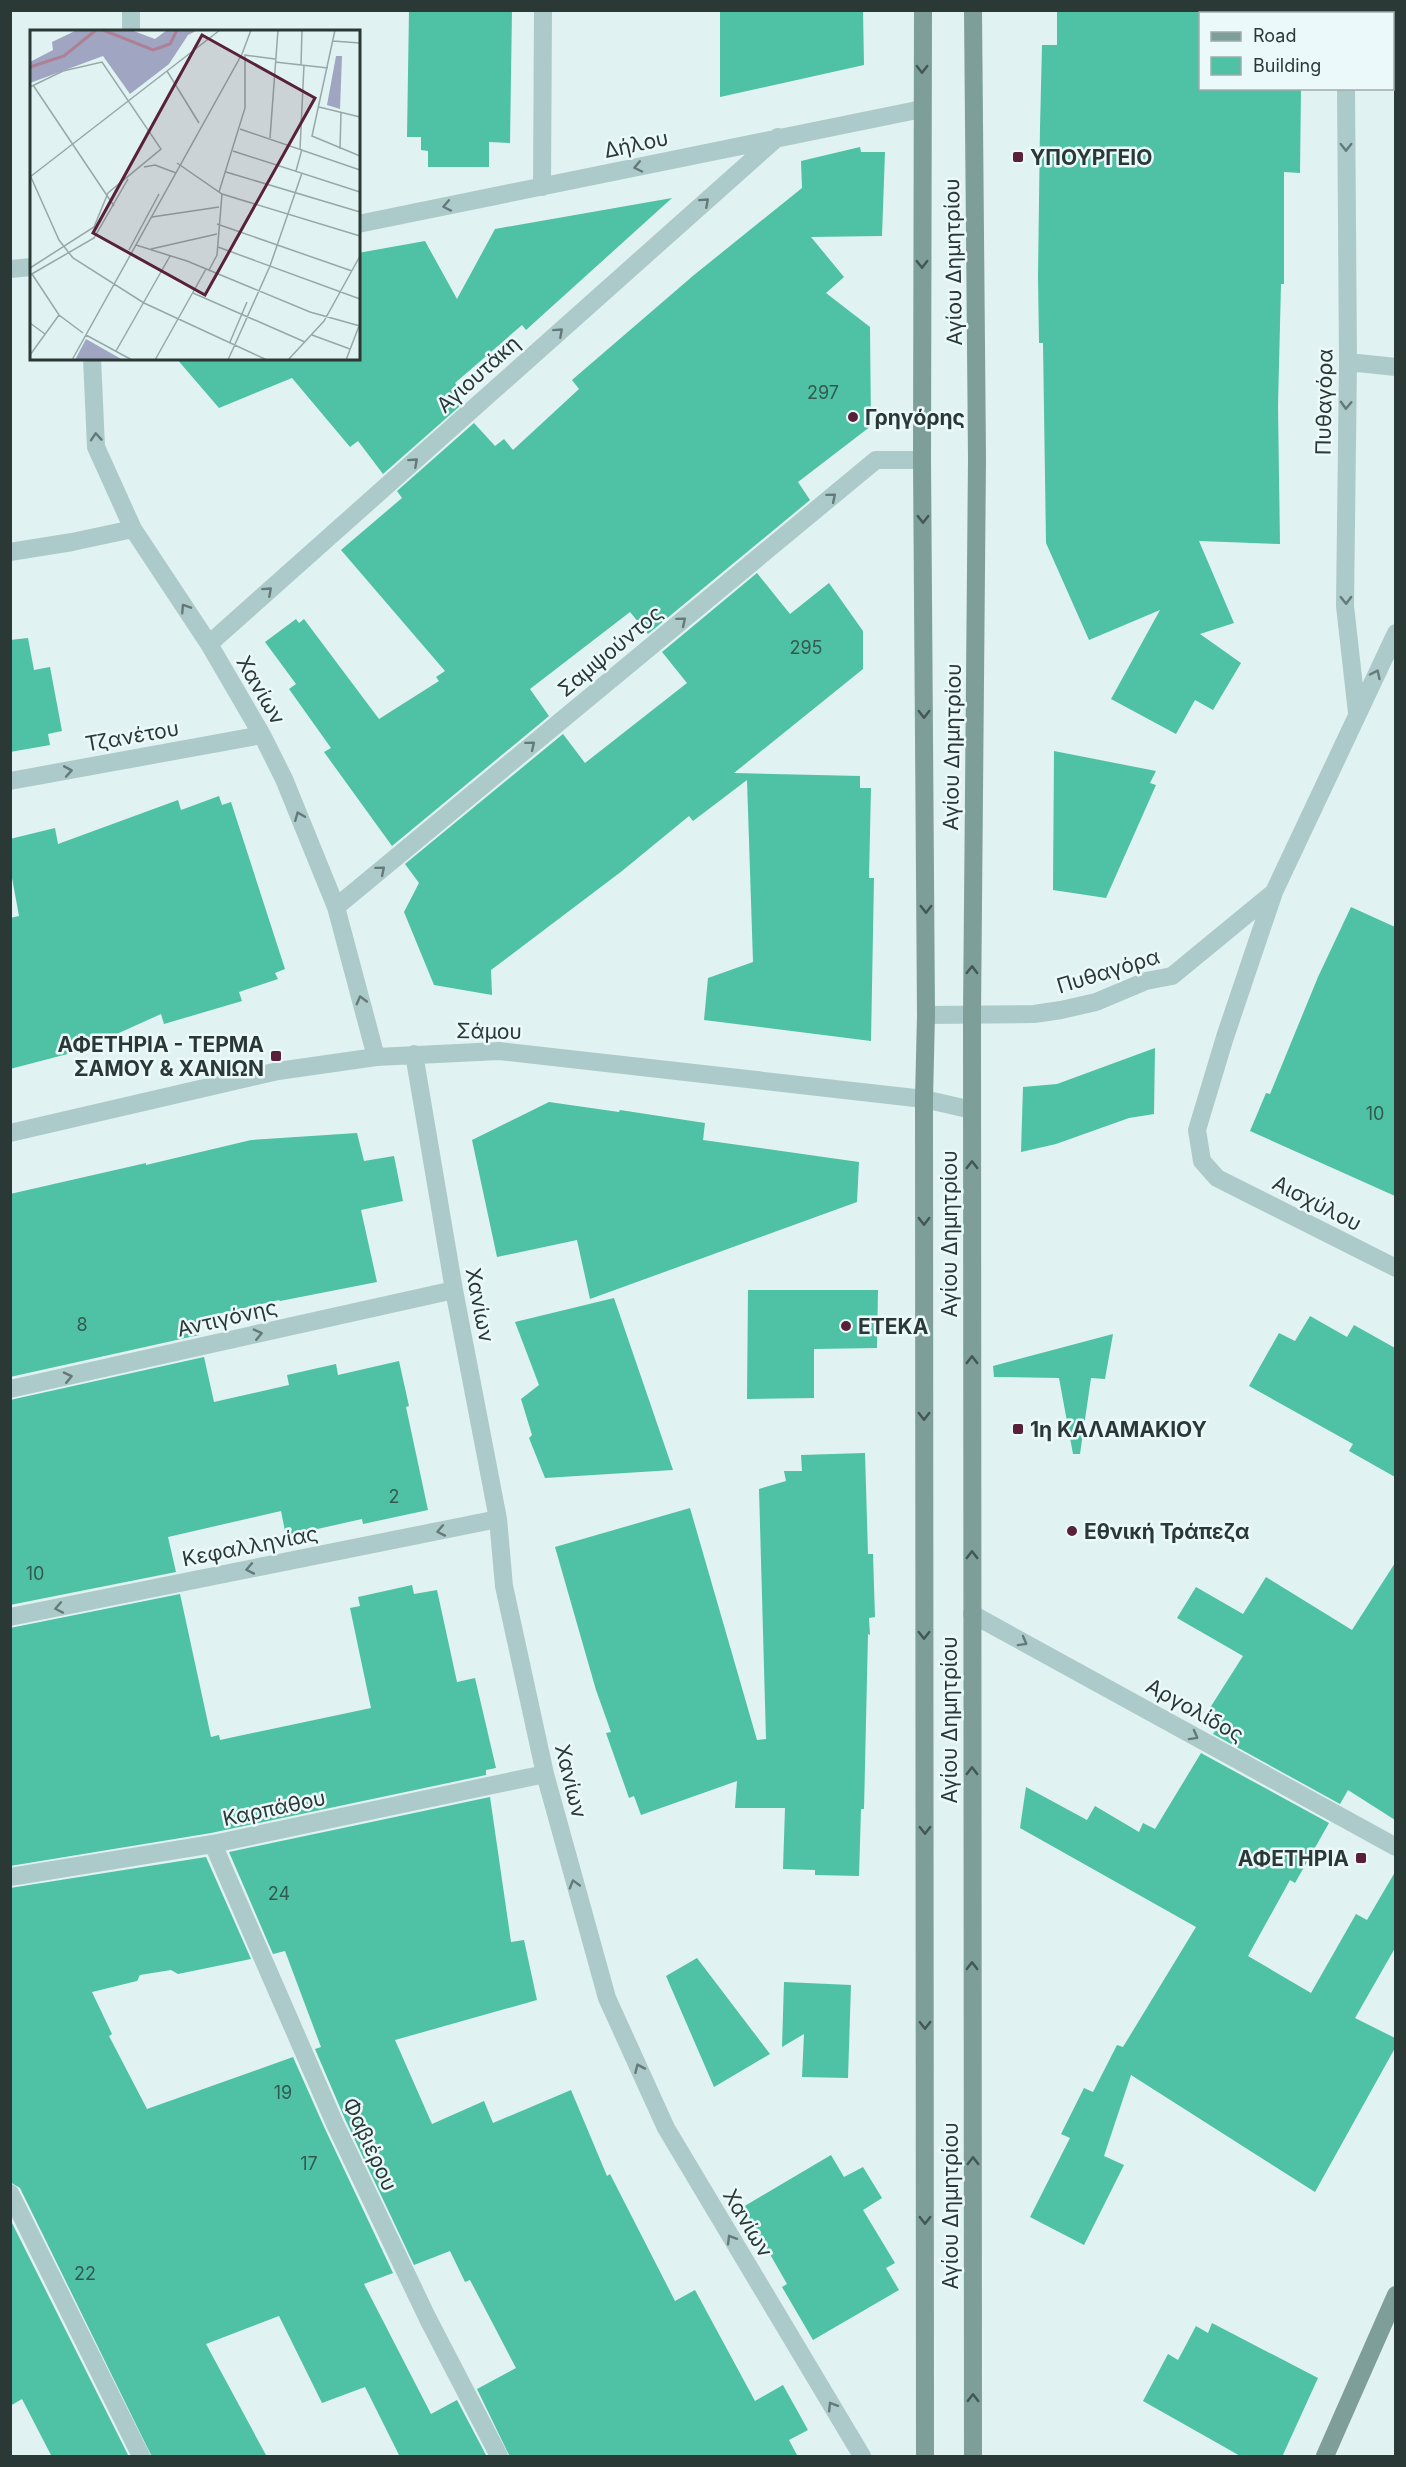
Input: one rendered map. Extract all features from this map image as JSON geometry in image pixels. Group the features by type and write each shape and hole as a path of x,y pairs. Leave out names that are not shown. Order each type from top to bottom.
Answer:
{"main road":[{"name":"Αγίου Δημητρίου","path":"923,10 922,460 926,1016 924,1099 925,2457"},
{"name":"Αγίου Δημητρίου","path":"973,10 977,470 972,1015 973,2457"},
{"path":"1325,2457 1395,2295"}],"street":[{"path":"131,10 131,30"},
{"path":"542,187 543,10"},
{"name":"Πυθαγόρα","path":"1346,90 1348,362 1345,606 1358,715"},
{"name":"Δήλου","path":"360,224 922,109"},
{"name":"Αγιουτάκη","path":"208,644 778,137"},
{"path":"10,269 30,267"},
{"name":"Χανίων","path":"92,360 96,447 133,529 208,644 262,735 284,779 336,907 376,1057"},
{"path":"1348,362 1395,367"},
{"name":"Σαμψούντος","path":"336,907 876,460 922,460"},
{"path":"10,552 72,543 133,529"},
{"name":"Πυθαγόρα","path":"1217,1178 1202,1161 1197,1130 1225,1037 1274,892 1395,633"},
{"name":"Τζανέτου","path":"10,781 262,735"},
{"name":"Πυθαγόρα","path":"926,1016 1034,1014 1061,1010 1096,1002 1146,981 1172,976 1274,892"},
{"name":"Σάμου","path":"10,1133 278,1071 376,1057 499,1051 924,1099 972,1110"},
{"name":"Χανίων","path":"414,1054 454,1290 498,1519 504,1586 545,1774 607,1998 666,2128 862,2457"},
{"name":"Αισχύλου","path":"1217,1178 1395,1268"},
{"name":"Αντιγόνης","path":"10,1389 454,1290"},
{"name":"Κεφαλληνίας","path":"10,1617 498,1519"},
{"name":"Αργολίδος","path":"972,1614 1395,1847"},
{"name":"Καρπάθου","path":"10,1877 213,1844 545,1774"},
{"name":"Φαβιέρου","path":"213,1844 335,2124 427,2317 499,2457"},
{"path":"10,2193 141,2457"}],"building":[{"path":"409,10 512,10 510,143 489,142 489,167 428,167 428,151 421,150 421,137 407,137"},
{"path":"720,10 863,10 864,65 720,97"},
{"path":"1057,10 1200,10 1199,90 1301,90 1300,173 1284,172 1284,284 1281,284 1278,406 1280,544 1199,541 1234,623 1200,634 1241,663 1213,710 1195,700 1176,734 1111,699 1160,610 1089,640 1046,543 1043,343 1039,343 1038,276 1040,128 1042,45 1057,45"},
{"path":"860,147 861,152 885,152 882,236 811,237 844,277 826,293 870,327 871,426 798,482 810,500 648,634 630,612 530,689 549,716 392,846 324,752 331,748 289,689 296,684 265,642 296,619 299,623 304,619 379,719 439,681 436,677 445,671 341,550 402,498 397,491 474,423 495,446 504,439 513,450 579,389 572,380 694,275 802,188 801,161"},
{"path":"672,198 526,330 522,325 455,383 460,389 452,397 460,406 383,474 358,441 350,447 292,378 219,408 178,360 360,360 360,253 425,241 457,299 495,229"},
{"path":"757,573 790,614 829,583 863,631 863,669 734,773 860,776 860,788 871,788 869,878 874,878 871,1041 704,1020 708,978 753,962 747,780 693,821 689,816 622,871 491,970 492,995 434,985 404,912 419,883 405,864 563,734 585,763 687,683 662,652"},
{"path":"28,638 34,670 50,667 62,731 48,734 50,745 10,752 10,640"},
{"path":"1054,751 1156,771 1150,783 1156,785 1106,898 1053,890"},
{"path":"219,796 222,805 231,802 285,969 275,973 278,979 239,992 242,1001 164,1024 161,1014 79,1051 10,1069 10,918 19,916 10,867 10,839 55,828 58,844 178,800 181,810"},
{"path":"1351,907 1395,927 1395,1196 1250,1131 1266,1093 1270,1094 1318,977"},
{"path":"1155,1048 1154,1114 1129,1118 1056,1144 1021,1152 1023,1087 1057,1084"},
{"path":"549,1102 705,1123 703,1140 859,1162 857,1202 590,1299 577,1240 497,1257 472,1140"},
{"path":"357,1133 364,1161 394,1156 403,1201 361,1210 377,1282 279,1300 196,1319 199,1335 10,1377 10,1194 251,1140"},
{"path":"748,1290 878,1290 877,1348 814,1349 814,1398 747,1399"},
{"path":"614,1298 673,1470 545,1478 529,1438 532,1435 521,1399 539,1385 515,1322"},
{"path":"1310,1316 1347,1337 1354,1325 1395,1348 1395,1477 1349,1451 1353,1444 1249,1386 1279,1333 1295,1341"},
{"path":"1113,1334 1105,1379 1091,1378 1080,1454 1073,1454 1059,1378 994,1377 993,1366"},
{"path":"204,1357 214,1402 289,1385 287,1375 336,1364 338,1375 399,1361 409,1406 406,1407 428,1510 363,1524 362,1519 286,1536 281,1511 168,1537 176,1572 10,1605 10,1400"},
{"path":"865,1453 868,1554 873,1554 875,1617 869,1618 870,1635 868,1634 864,1809 861,1809 859,1876 815,1875 815,1870 783,1869 785,1808 735,1808 737,1781 641,1815 634,1796 629,1798 606,1733 611,1732 596,1690 555,1547 690,1508 757,1740 766,1739 759,1489 786,1481 784,1471 802,1471 801,1455"},
{"path":"1395,1563 1395,1820 1348,1790 1340,1804 1213,1734 1222,1719 1208,1711 1243,1656 1177,1618 1196,1587 1243,1614 1266,1577 1352,1630"},
{"path":"412,1585 414,1594 437,1590 457,1682 475,1678 496,1768 486,1770 486,1775 211,1833 10,1866 10,1628 180,1594 211,1737 219,1735 220,1740 371,1708 350,1608 360,1606 358,1597"},
{"path":"1201,1753 1329,1823 1295,1883 1290,1880 1248,1956 1311,1993 1356,1914 1367,1920 1395,1872 1395,1948 1355,2018 1395,2038 1395,2048 1315,2192 1131,2075 1104,2156 1124,2165 1084,2245 1030,2217 1070,2138 1061,2134 1084,2088 1093,2092 1117,2045 1123,2047 1196,1927 1020,1828 1026,1787 1087,1820 1095,1806 1139,1832 1143,1823 1155,1829"},
{"path":"490,1797 511,1942 524,1940 537,2000 395,2040 432,2124 484,2101 493,2123 571,2090 607,2176 610,2174 675,2301 695,2290 755,2401 783,2385 808,2430 789,2440 798,2457 510,2457 477,2389 516,2368 470,2280 465,2282 450,2251 414,2265 345,2119 315,2049 321,2047 285,1951 273,1954 229,1852"},
{"path":"206,1857 251,1959 178,1974 171,1970 140,1975 137,1981 92,1992 112,2034 109,2036 147,2109 293,2057 393,2273 364,2284 431,2414 457,2400 487,2457 400,2457 365,2387 322,2403 279,2316 206,2344 267,2457 152,2457 20,2188 10,2182 10,1888"},
{"path":"697,1958 770,2054 714,2087 666,1976"},
{"path":"784,1982 851,1985 848,2078 802,2077 804,2034 782,2047"},
{"path":"831,2155 844,2177 863,2167 882,2198 863,2210 895,2263 886,2268 899,2290 813,2340 782,2287 787,2284 743,2207"},
{"path":"10,2219 129,2457 52,2457 22,2399 10,2406"},
{"path":"1212,2323 1318,2378 1282,2457 1242,2457 1143,2401 1168,2354 1178,2360 1196,2326 1208,2333"}],"place":[{"name":"ΥΠΟΥΡΓΕΙΟ","path":"1018,157"},
{"name":"Γρηγόρης","path":"853,417"},
{"name":"ΑΦΕΤΗΡΙΑ - ΤΕΡΜΑ ΣΑΜΟΥ & ΧΑΝΙΩΝ","path":"276,1056"},
{"name":"ΕΤΕΚΑ","path":"846,1326"},
{"name":"1η ΚΑΛΑΜΑΚΙΟΥ","path":"1018,1429"},
{"name":"Εθνική Τράπεζα","path":"1072,1531"},
{"name":"ΑΦΕΤΗΡΙΑ","path":"1361,1858"}]}
